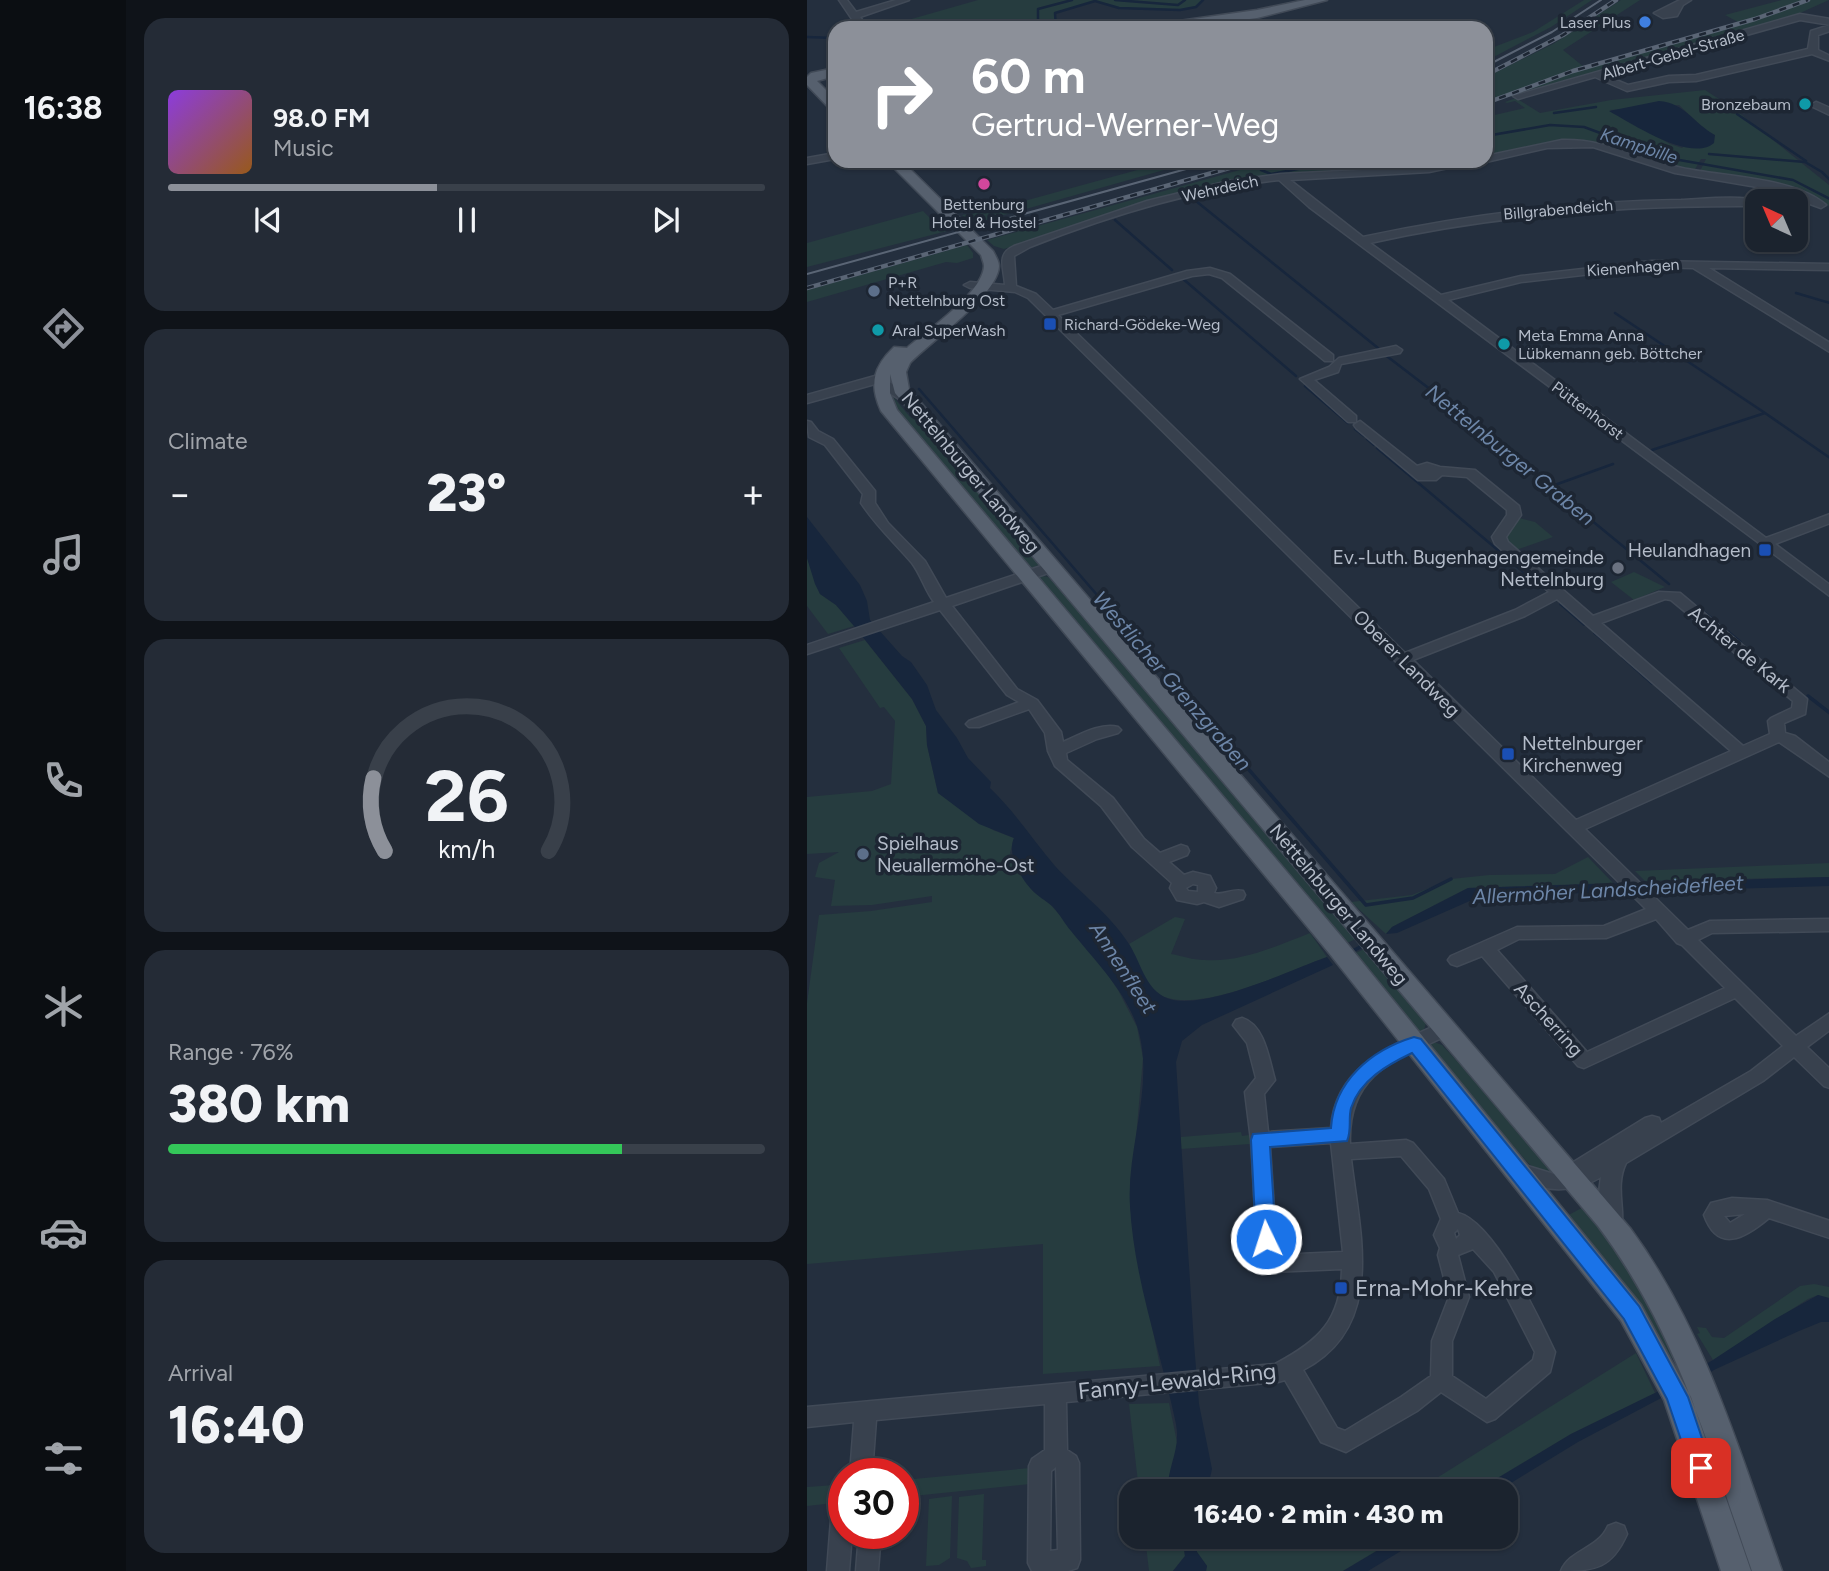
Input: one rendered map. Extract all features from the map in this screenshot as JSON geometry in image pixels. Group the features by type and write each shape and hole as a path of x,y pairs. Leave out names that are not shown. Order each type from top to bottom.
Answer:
{"main road":[{"path":"1208,21 1257,14 1321,0"},
{"path":"822,76 811,83 828,96"},
{"name":"Nettelnburger Landweg","path":"901,168 983,250 977,285 908,354 886,382 889,411 1343,953 1631,1313 1675,1362"},
{"name":"Nettelnburger Landweg","path":"886,382 899,386 906,398 1445,1029 1567,1178 1615,1231 1654,1287 1675,1362 1767,1571"},
{"name":"Nettelnburger Landweg","path":"1689,1391 1736,1571"}],"street":[{"path":"843,0 858,21"},
{"path":"854,16 905,0"},
{"name":"Albert-Gebel-Straße","path":"1518,96 1800,17 1829,22"},
{"path":"1813,51 1813,34 1829,28"},
{"path":"1597,75 1627,88 1669,79 1696,78 1813,51 1827,59"},
{"path":"1816,105 1829,112"},
{"path":"1493,157 1544,145 1588,143 1610,147 1681,172 1777,186 1825,207"},
{"path":"807,159 828,155"},
{"name":"Wehrdeich","path":"1010,288 1008,256 1018,248 1114,215 1194,192 1233,183 1281,177 1429,168"},
{"name":"Püttenhorst","path":"1281,177 1305,198 1829,592"},
{"name":"Billgrabendeich","path":"1362,241 1484,216 1557,207 1631,202 1745,203"},
{"name":"Kienenhagen","path":"1439,299 1563,272 1652,264 1829,267"},
{"path":"1694,264 1829,349"},
{"path":"1051,314 1191,272 1210,271 1226,276 1336,361 1396,350"},
{"name":"Oberer Landweg","path":"977,285 1010,288 1030,294 1829,1081"},
{"path":"1336,361 1334,369 1306,379 1414,470 1427,478 1435,475 1434,469"},
{"path":"807,399 886,382"},
{"path":"807,425 813,434 829,442 870,494 868,503 883,526 911,552 944,604 1012,692 1032,703 1053,732 1060,762 1107,802 1138,843 1181,883 1193,878 1204,880 1208,888 1204,896 1219,901 1237,895"},
{"path":"1434,469 1453,457"},
{"path":"1434,469 1470,473 1514,509 1514,515 1499,537 1502,544 1740,751"},
{"path":"1765,543 1829,518"},
{"path":"807,650 1052,567"},
{"name":"Achter de Kark","path":"1591,622 1670,591 1800,699 1800,711 1776,721 1778,736"},
{"path":"1403,659 1520,613 1558,593"},
{"path":"974,724 1032,703"},
{"path":"1056,751 1113,730"},
{"path":"1572,828 1778,736 1790,740 1829,772"},
{"path":"1156,861 1181,851"},
{"path":"1457,960 1517,933 1606,932 1656,912"},
{"path":"1683,939 1710,927 1829,925"},
{"name":"Ascherring","path":"1485,948 1585,1061 1736,990"},
{"path":"1516,1169 1530,1177 1567,1178 1619,1157 1757,1076 1829,1020"},
{"path":"1242,1025 1255,1041 1266,1080 1254,1092 1268,1264 1352,1261"},
{"path":"1414,1044 1445,1029"},
{"name":"Fanny-Lewald-Ring","path":"807,1418 1203,1381 1278,1373 1290,1368 1322,1347 1342,1323 1354,1286 1340,1144 1342,1108 1357,1081 1379,1061 1414,1044"},
{"path":"1552,1214 1552,1196 1567,1178 1747,1070 1773,1062"},
{"path":"1260,1140 1406,1148 1437,1185 1462,1228 1501,1266 1545,1352 1543,1365 1487,1412 1441,1380"},
{"path":"1615,1231 1609,1203 1611,1172 1619,1157"},
{"path":"1767,1208 1829,1230"},
{"path":"1441,1380 1442,1341 1459,1297 1448,1255 1451,1245 1443,1238 1443,1231 1462,1228"},
{"path":"1290,1368 1329,1435 1347,1442 1409,1404 1441,1380"},
{"name":"Fanny-Lewald-Ring","path":"1055,1394 1056,1455"},
{"path":"862,1458 866,1412"},
{"path":"1572,1571 1611,1545 1615,1534"},
{"path":"838,1571 840,1549"},
{"path":"867,1571 869,1549"}],"green space":[{"path":"978,0 1204,0 1197,7 1179,10 1121,8 1094,1 1056,13 1057,21 904,21"},
{"path":"1584,0 1592,0 1551,27 1493,57 1493,47 1533,32"},
{"path":"1621,0 1640,0 1563,50 1584,67 1738,22 1725,15 1782,0 1829,0 1800,13 1805,15 1493,102 1493,74 1553,44"},
{"path":"1705,90 1733,108 1829,185 1829,206 1808,196 1808,189 1787,189 1733,177 1699,173 1706,159 1701,159 1694,171 1654,162 1610,145 1585,141 1539,144 1493,154 1493,115 1525,108 1515,101 1505,102 1516,98 1540,113 1611,100","holes":["1679,105 1705,130 1682,148 1610,110"]},
{"path":"1171,168 972,224 962,215 984,212 1141,169"},
{"path":"1247,168 1414,168 1240,179 1141,205 1004,249 987,240"},
{"path":"923,211 935,223 951,230 807,267 807,243"},
{"path":"967,245 973,258 957,263 946,262 807,302 807,290"},
{"path":"890,393 910,417 925,426 1040,564 1030,569 895,410 888,398"},
{"path":"1519,518 1535,522 1553,537 1516,550 1507,543 1506,536"},
{"path":"807,558 820,594 836,605 854,626 828,634 807,606"},
{"path":"1634,572 1665,587 1634,600 1611,582"},
{"path":"1038,575 1048,577 1099,629 1364,935 1341,946 1036,579"},
{"path":"865,640 912,699 926,726 927,745 938,793 993,830 1014,838 1010,853 1021,874 1031,889 1051,905 1095,956 1118,990 1137,1027 1143,1058 1130,1206 1160,1366 1043,1374 1043,1244 807,1264 807,1003 819,915 932,902 932,896 872,905 831,906 835,880 815,877 819,863 839,852 807,854 807,797 872,791 891,784 895,721 884,707 880,708 839,648"},
{"path":"1588,857 1613,883 1468,888 1392,927 1386,934 1351,902 1412,895 1451,879 1489,875 1555,874"},
{"path":"1830,863 1829,877 1645,881 1635,871"},
{"path":"1175,917 1185,919 1171,954 1200,960 1231,959 1258,953 1310,933 1327,957 1240,990 1192,1000 1171,999 1151,988 1129,944"},
{"path":"1371,946 1427,1020 1424,1030 1416,1033 1351,955"},
{"path":"1434,1042 1442,1045 1549,1160 1550,1175 1540,1172 1528,1163 1426,1045"},
{"path":"1241,1132 1242,1136 1249,1135 1250,1144 1181,1149 1181,1137"},
{"path":"1587,1205 1617,1248 1679,1355 1669,1359 1565,1217"},
{"path":"1814,1284 1829,1287 1829,1298 1818,1295 1808,1299 1713,1360 1697,1334 1700,1333 1697,1327 1706,1328 1712,1337 1724,1338 1800,1286"},
{"path":"1636,1353 1655,1393 1571,1434 1496,1479 1435,1479"},
{"path":"1169,1403 1178,1447 1168,1479 1138,1479 1129,1404"},
{"path":"1030,1468 1030,1484 919,1495 919,1478"},
{"path":"828,1486 828,1504 807,1506 807,1487"},
{"path":"984,1494 982,1560 986,1560 986,1566 971,1568 967,1561 957,1558 959,1497"},
{"path":"952,1496 950,1558 939,1565 926,1566 929,1499"},
{"path":"1146,1549 1184,1549 1185,1556 1173,1571 1149,1571"},
{"path":"1197,1549 1380,1549 1343,1571 1206,1571 1207,1566"}],"water":[{"path":"1659,101 1682,109 1715,135 1714,143 1704,148 1677,145 1609,111"},
{"name":"Annenfleet","path":"807,517 860,585 867,601 870,620 902,656 911,662 927,685 936,710 968,758 991,782 990,788 1055,866 1121,933 1157,992 1173,1000 1190,1001 1229,993 1327,957 1333,965 1202,1025 1182,1041 1176,1062 1194,1344 1199,1404 1212,1469 1210,1479 1169,1479 1177,1442 1176,1424 1142,1289 1130,1206 1132,1161 1143,1070 1137,1026 1125,1000 1108,976 1055,909 1022,878 1013,857 1014,838 979,824 938,793 927,745 926,726 912,699 836,605 820,594 807,558"},
{"path":"1829,877 1829,886 1481,896 1397,933 1386,934 1392,927 1468,888"},
{"path":"1818,1295 1829,1298 1829,1322 1821,1322 1799,1331 1716,1369 1578,1442 1518,1479 1496,1479 1571,1434 1655,1393 1713,1360 1775,1319"},
{"path":"1184,1549 1197,1549 1207,1566 1206,1571 1173,1571 1185,1556"},
{"path":"1380,1549 1404,1549 1368,1571 1343,1571"}],"waterway":[{"path":"1038,21 1038,9 1072,0"},
{"path":"1115,0 1178,5 1185,0"},
{"path":"1056,21 1055,13 1095,1 1119,8 1180,10 1196,7 1203,0"},
{"path":"807,37 828,38"},
{"path":"1554,113 1596,107"},
{"path":"1737,114 1806,161"},
{"name":"Kampbille","path":"1493,135 1550,125 1584,127 1668,158 1793,180 1830,199"},
{"path":"1709,154 1805,162 1830,180"},
{"name":"Kampbille","path":"1261,170 1271,174 1303,168"},
{"name":"Nettelnburger Graben","path":"1191,197 1378,348"},
{"path":"1115,220 1172,270"},
{"path":"1182,278 1296,376"},
{"path":"1796,293 1830,303"},
{"path":"1615,313 1765,413"},
{"name":"Nettelnburger Graben","path":"1384,354 1456,409 1669,584"},
{"path":"1305,386 1348,423"},
{"name":"Westlicher Grenzgraben","path":"919,389 1104,603"},
{"path":"1652,450 1765,413"},
{"path":"1765,413 1830,458"},
{"path":"1355,429 1364,436"},
{"path":"1367,439 1374,445"},
{"path":"1377,448 1499,551"},
{"path":"1552,486 1613,464"},
{"path":"1508,559 1538,584"},
{"name":"Westlicher Grenzgraben","path":"1103,601 1366,905 1413,898 1451,879"},
{"path":"1690,602 1713,620"},
{"path":"1561,604 1584,624"},
{"path":"1728,632 1740,642"},
{"path":"1595,633 1618,652"},
{"path":"1623,657 1652,683"},
{"path":"1659,688 1677,704"},
{"path":"1808,696 1830,713"},
{"name":"Allermöher Landscheidefleet","path":"1349,953 1364,945"}],"tram line":[{"path":"1493,62 1552,32 1601,0"},
{"path":"807,274 1190,168"}],"railway":[{"path":"1493,71 1563,35 1616,0"},
{"path":"1493,100 1573,71 1755,19 1808,0"},
{"path":"807,288 1229,168"}],"place":[{"name":"Laser Plus","path":"1645,22"},
{"name":"Bronzebaum","path":"1805,104"},
{"name":"Bettenburg Hotel & Hostel","path":"984,184"},
{"name":"P+R Nettelnburg Ost","path":"874,291"},
{"name":"Richard-Gödeke-Weg","path":"1050,324"},
{"name":"Aral SuperWash","path":"878,330"},
{"name":"Meta Emma Anna Lübkemann geb. Böttcher","path":"1504,344"},
{"name":"Heulandhagen","path":"1765,550"},
{"name":"Ev.-Luth. Bugenhagengemeinde Nettelnburg","path":"1618,568"},
{"name":"Nettelnburger Kirchenweg","path":"1508,754"},
{"name":"Spielhaus Neuallermöhe-Ost","path":"863,854"},
{"name":"Erna-Mohr-Kehre","path":"1341,1288"}],"route":[{"path":"1266,1239 1260,1140 1340,1135 1342,1108 1357,1081 1379,1061 1414,1044 1631,1313 1656,1354 1677,1397 1701,1468"}]}
